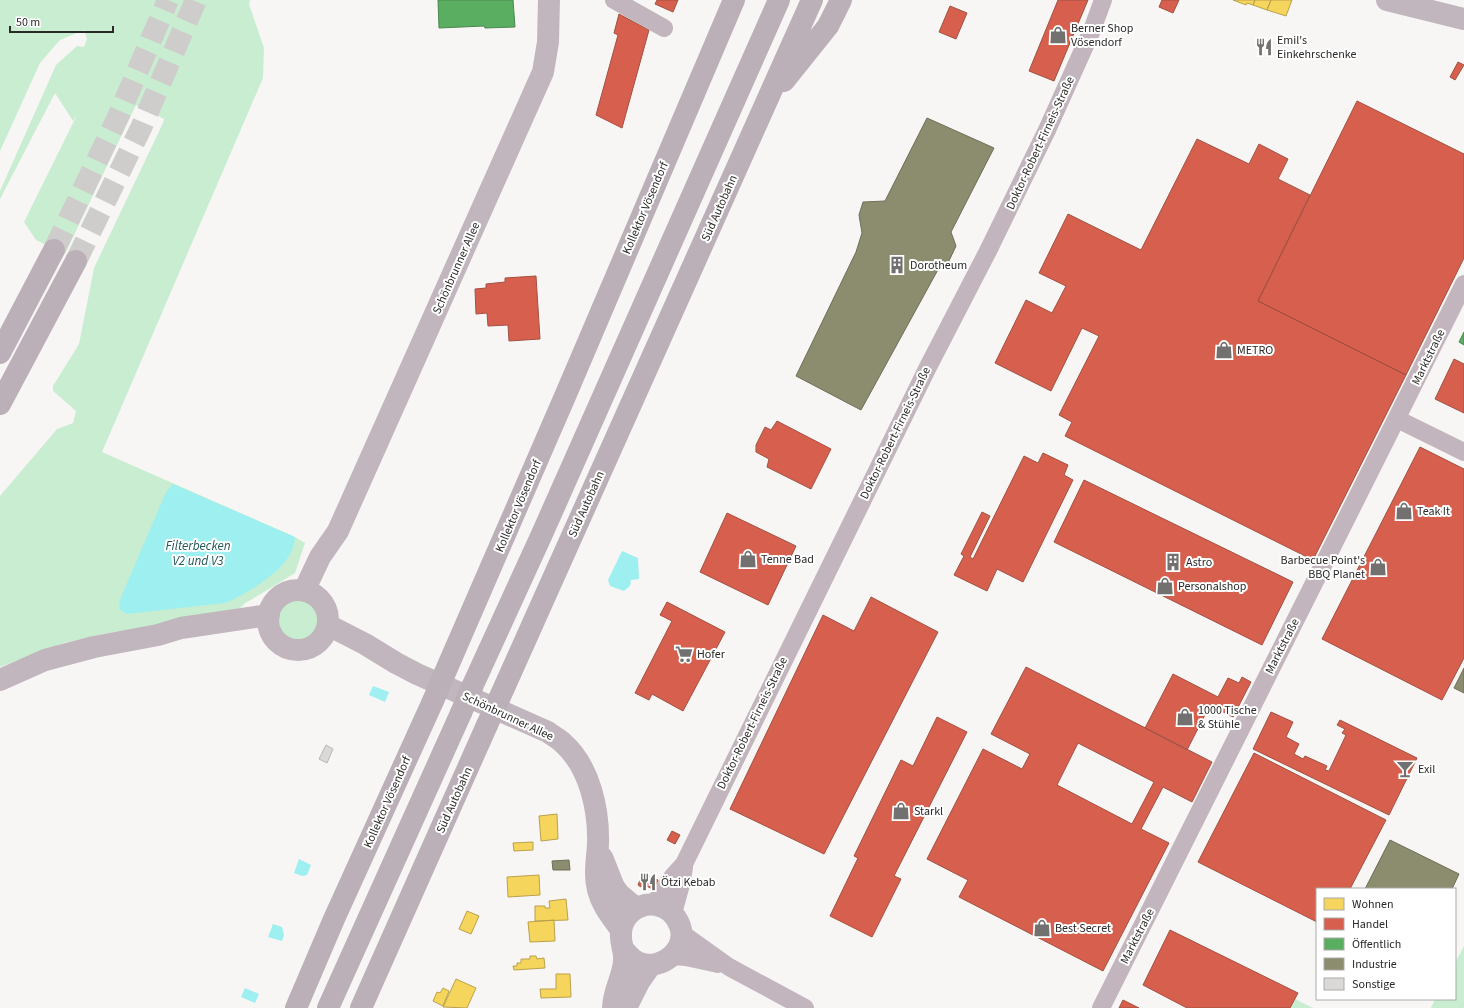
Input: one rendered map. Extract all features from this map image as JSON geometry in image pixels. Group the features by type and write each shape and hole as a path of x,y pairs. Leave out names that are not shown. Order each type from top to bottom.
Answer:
{"highway":[{"name":"Kollektor Vösendorf","path":"296,1008 334,919 433,701 734,0"},
{"path":"328,1008 542,534 779,0"},
{"name":"Süd Autobahn","path":"361,1008 812,0"},
{"path":"766,104 828,26 841,0"},
{"path":"0,353 54,250"},
{"path":"0,404 76,261"}],"main road":[{"name":"Schönbrunner Allee","path":"311,594 320,557 338,531 543,72 548,42 550,0"},
{"path":"1387,0 1464,19"},
{"path":"290,591 311,594 327,612 324,633 309,648 292,649 283,646 275,640 269,623 271,608 279,597 290,591"},
{"path":"0,680 45,660 109,643 158,635 269,623"},
{"name":"Schönbrunner Allee","path":"324,633 396,663 548,732 564,744 577,759 589,782 595,804 598,844 596,881 603,905 633,959 638,962 651,965"},
{"name":"Schönbrunner Allee","path":"598,844 614,887 619,894 644,906 660,906 677,922"},
{"path":"613,1008 624,962 622,940 624,920 631,912 644,906"},
{"path":"626,1008 639,982 651,965 662,963 672,956 679,945 677,922"}],"street":[{"path":"614,0 664,28"},
{"name":"Doktor-Robert-Firneis-Straße","path":"644,906 684,864 928,367 989,249 1047,130 1092,30 1103,0"},
{"name":"Marktstraße","path":"1100,1008 1464,284"},
{"path":"1397,419 1464,452"},
{"name":"Doktor-Robert-Firneis-Straße","path":"677,922 684,864"},
{"path":"677,922 687,937 729,967 806,1008"},
{"path":"672,956 699,959 729,967"}],"green space":[{"path":"0,0 250,0 249,4 264,48 263,78 102,452 295,537 305,543 295,573 244,604 235,613 103,634 64,643 0,667 0,496 57,429 73,423 76,411 53,391 53,386 79,344 94,268 164,119 136,105 65,254 36,240 24,222 77,115 73,121 55,93 0,199 0,191 56,65 77,46 84,47 87,39 84,30 60,40 40,63 0,151"},
{"path":"295,598 303,598 315,604 321,616 321,624 315,636 303,642 295,642 283,636 277,624 277,616 283,604"},
{"path":"1464,946 1464,1008 1431,1008 1435,1000 1456,1000 1456,961"},
{"path":"1295,999 1313,1008 1290,1008"}],"water":[{"name":"Filterbecken V2 und V3","path":"173,484 295,537 293,546 286,560 269,578 240,596 225,603 127,614 120,610 119,602 166,492"},
{"path":"622,551 638,558 639,579 631,580 630,586 624,591 610,586 608,580"},
{"path":"373,686 389,692 385,702 369,695"},
{"path":"299,859 311,865 307,875 302,876 294,873"},
{"path":"273,924 282,927 284,935 282,941 268,937"},
{"path":"245,988 259,994 255,1003 241,997"}],"building: Wohnen":[{"path":"1233,0 1255,0 1253,5 1247,3 1246,5"},
{"path":"1255,0 1271,0 1267,10 1253,5"},
{"path":"1271,0 1292,0 1286,16 1267,10"},
{"path":"557,814 558,839 541,841 539,816"},
{"path":"533,842 533,850 514,851 513,843"},
{"path":"539,875 540,895 508,897 507,877"},
{"path":"566,899 568,920 535,921 535,906 545,906 545,908 550,908 549,901"},
{"path":"467,911 479,916 471,934 459,929"},
{"path":"554,920 555,941 530,942 528,922"},
{"path":"530,956 536,956 537,959 544,958 545,968 514,970 513,966 517,966 517,963 521,963 521,959 530,959"},
{"path":"556,974 570,974 571,997 541,998 540,989 556,989"},
{"path":"456,979 476,988 467,1008 443,1007"},
{"path":"443,988 449,991 443,1006 433,1001 437,992 440,993"}],"building: Handel":[{"path":"657,0 678,0 673,12 655,4"},
{"name":"Berner Shop Vösendorf","path":"1058,0 1088,0 1054,81 1029,71"},
{"path":"1162,0 1179,0 1173,13 1159,7"},
{"path":"950,6 967,13 956,39 939,32"},
{"path":"619,14 649,30 622,128 596,115 618,35 614,33"},
{"path":"1458,62 1464,65 1455,80 1450,77"},
{"path":"1357,101 1464,154 1464,258 1406,375 1258,301"},
{"name":"METRO","path":"1197,139 1249,164 1259,144 1288,159 1278,179 1310,195 1258,301 1406,375 1313,560 1065,436 1072,422 1059,415 1099,336 1082,328 1051,391 995,363 1026,300 1052,313 1066,286 1039,273 1068,214 1141,250"},
{"path":"536,276 540,339 509,341 508,325 488,326 487,313 476,314 475,289 486,288 486,284 505,282 505,278"},
{"path":"1454,359 1464,364 1464,413 1435,399"},
{"path":"777,421 831,449 811,489 767,467 769,459 756,452 756,445 765,427 771,430"},
{"path":"1420,447 1464,469 1464,658 1442,700 1322,639"},
{"path":"1043,453 1068,465 1064,475 1073,480 1023,582 997,569 987,591 954,575 964,556 961,554 982,512 990,516 970,557 973,559 1024,456 1038,463"},
{"name":"Astro","path":"1084,480 1293,582 1262,645 1054,542"},
{"name":"Tenne Bad","path":"727,513 796,546 768,605 700,572"},
{"path":"871,597 938,632 824,854 730,809 823,615 854,631"},
{"name":"Hofer","path":"667,602 725,632 683,711 652,694 649,700 635,693 672,621 660,615"},
{"path":"1026,667 1212,762 1192,802 1163,787 1141,829 1169,843 1103,971 959,897 968,880 927,859 983,749 1022,769 1030,754 991,734","holes":["1078,743 1154,782 1132,824 1057,785"]},
{"path":"1173,674 1218,697 1228,678 1239,683 1242,677 1251,682 1233,717 1210,705 1187,750 1145,728"},
{"path":"1271,712 1293,722 1286,737 1299,744 1294,754 1303,759 1305,756 1327,766 1325,770 1329,771 1346,735 1342,733 1345,729 1337,725 1340,720 1417,758 1389,815 1253,749"},
{"name":"Starkl","path":"937,717 967,732 894,876 901,879 872,937 830,916 858,858 854,856 901,760 913,766"},
{"path":"1254,753 1386,820 1351,888 1316,888 1316,921 1198,862"},
{"path":"672,831 680,835 675,844 667,840"},
{"name":"Ötzi Kebab","path":"643,873 658,880 654,890 643,884 641,887 638,885"},
{"path":"1170,930 1298,993 1290,1008 1187,1008 1143,985"},
{"path":"1123,1000 1139,1008 1119,1008"}],"building: Öffentlich":[{"path":"438,0 513,0 515,27 485,28 484,26 439,28"},
{"path":"1464,332 1464,345 1459,342"}],"building: Industrie":[{"name":"Dorotheum","path":"927,118 994,148 951,232 956,246 948,263 940,266 861,410 796,376 856,252 862,233 859,215 863,202 885,201"},
{"path":"1464,668 1464,693 1454,688"},
{"path":"1390,840 1459,874 1452,888 1366,888"},
{"path":"569,860 570,870 553,870 552,861"}],"building: Sonstige":[{"path":"326,745 333,749 327,763 319,759"}],"tunnel":[{"path":"54,250 117,119 168,0"},
{"path":"76,261 141,128 196,0"}],"place":[{"name":"Berner Shop Vösendorf","path":"1058,35"},
{"name":"Emil's Einkehrschenke","path":"1264,47"},
{"name":"Dorotheum","path":"897,265"},
{"name":"METRO","path":"1224,350"},
{"name":"Teak It","path":"1404,511"},
{"name":"Tenne Bad","path":"748,559"},
{"name":"Astro","path":"1173,562"},
{"name":"Barbecue Point's BBQ Planet","path":"1378,567"},
{"name":"Personalshop","path":"1165,586"},
{"name":"Hofer","path":"684,654"},
{"name":"1000 Tische & Stühle","path":"1185,717"},
{"name":"Exil","path":"1405,769"},
{"name":"Starkl","path":"901,811"},
{"name":"Ötzi Kebab","path":"648,882"},
{"name":"Best Secret","path":"1042,928"}]}
